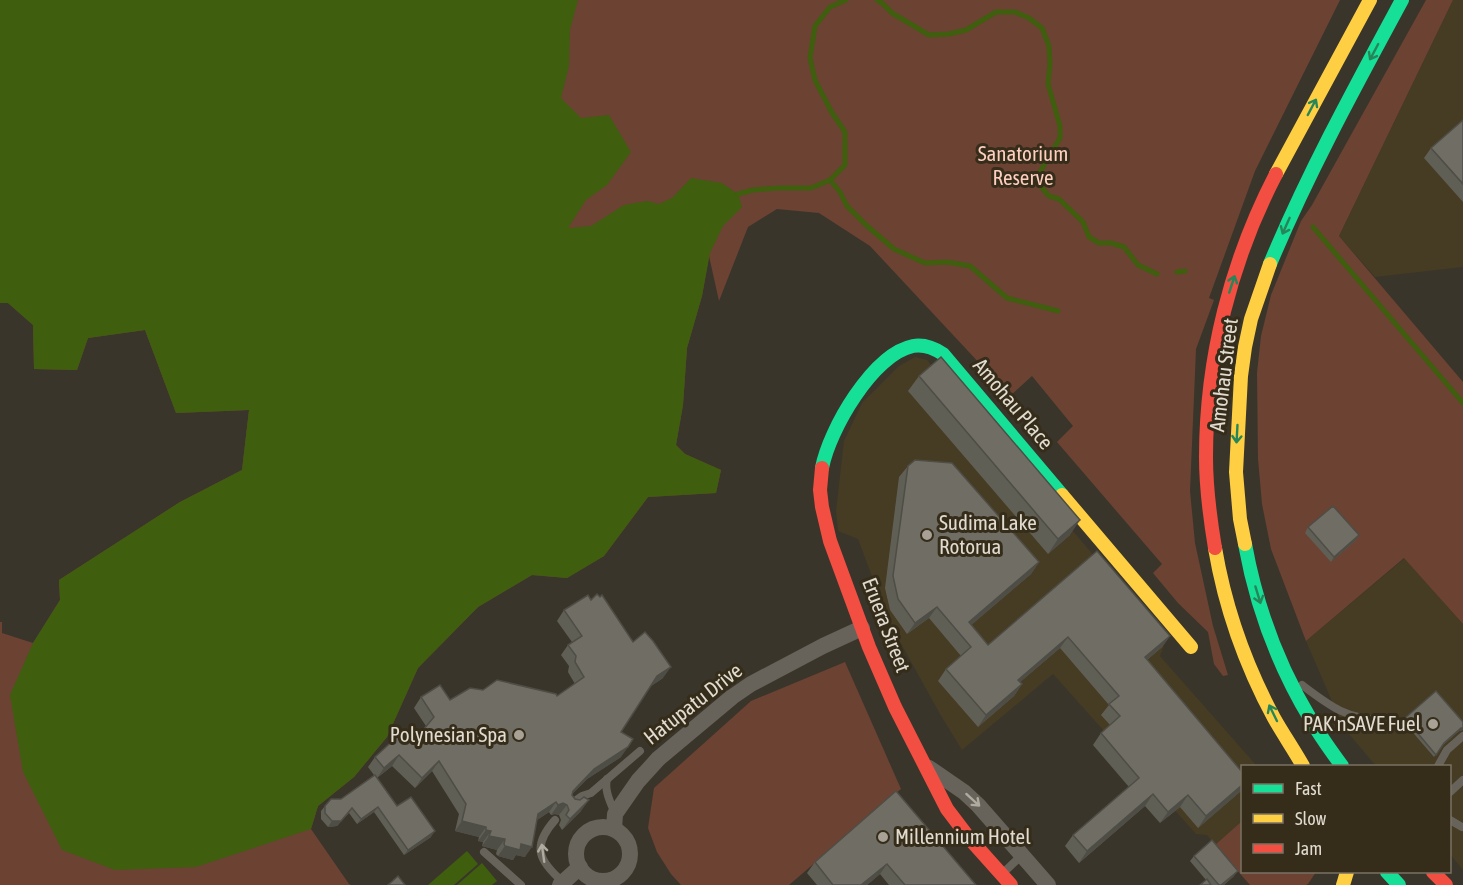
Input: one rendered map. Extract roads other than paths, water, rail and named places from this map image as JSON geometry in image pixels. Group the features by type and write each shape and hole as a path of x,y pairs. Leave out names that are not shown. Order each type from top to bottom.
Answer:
{"main road":[{"name":"Amohau Street","path":"1301,765 1276,720 1247,660 1236,632 1216,559 1205,469 1207,410 1210,379 1224,309 1240,256 1262,202 1370,0"},
{"name":"Amohau Street","path":"1341,765 1307,714 1280,660 1256,590 1244,538 1237,489 1236,446 1239,399 1244,353 1254,308 1284,230 1327,142 1402,0"},
{"name":"Amohau Place","path":"820,495 821,470 830,440 848,408 873,373 904,349 929,345 943,354 1191,647"},
{"name":"Eruera Street","path":"820,495 828,538 888,692 947,808 1011,885"},
{"path":"1388,873 1399,885"},
{"path":"1434,873 1446,885"}],"street":[{"name":"Hatupatu Drive","path":"614,822 638,781 658,759 732,697 751,684 862,628"},
{"name":"Eruera Street","path":"926,765 978,805 1048,885"},
{"path":"614,822 628,843 630,851 626,867 627,879 599,880 592,878 580,867 576,859 579,841 592,829 614,822"},
{"path":"561,884 580,867"}],"lane":[{"path":"1280,660 1302,685 1327,705 1345,714 1367,720 1384,720"},
{"path":"1439,765 1447,750 1463,736"},
{"path":"572,804 582,796 591,793 640,751"},
{"path":"607,779 605,786 614,822"},
{"path":"1451,791 1463,780"},
{"path":"591,793 604,798 614,822"},
{"path":"555,820 544,834 541,853 545,865 561,884"},
{"path":"484,852 521,885"},
{"path":"1001,874 1022,855"}],"waterway":[{"path":"738,194 753,190 811,188 830,180 845,165 845,132 815,80 810,58 815,26 830,7 846,0"},
{"path":"877,0 892,13 929,35 966,30 996,12 1015,12 1029,18 1042,28 1049,46 1048,84 1060,126 1060,138 1040,172 1037,182 1049,196 1059,199 1083,222 1089,237 1099,243 1111,243 1124,247 1138,265 1157,274"},
{"path":"830,180 840,192 847,206 894,249 925,263 947,262 970,266 1007,298 1058,311"},
{"path":"1313,227 1463,403"},
{"path":"1177,272 1185,271"}],"place":[{"name":"Sudima Lake Rotorua","path":"927,535"},
{"name":"PAK'nSAVE Fuel","path":"1433,724"},
{"name":"Polynesian Spa","path":"519,735"},
{"name":"Millennium Hotel","path":"883,837"}],"park label":[{"name":"Sanatorium Reserve","path":"1023,166"}]}
